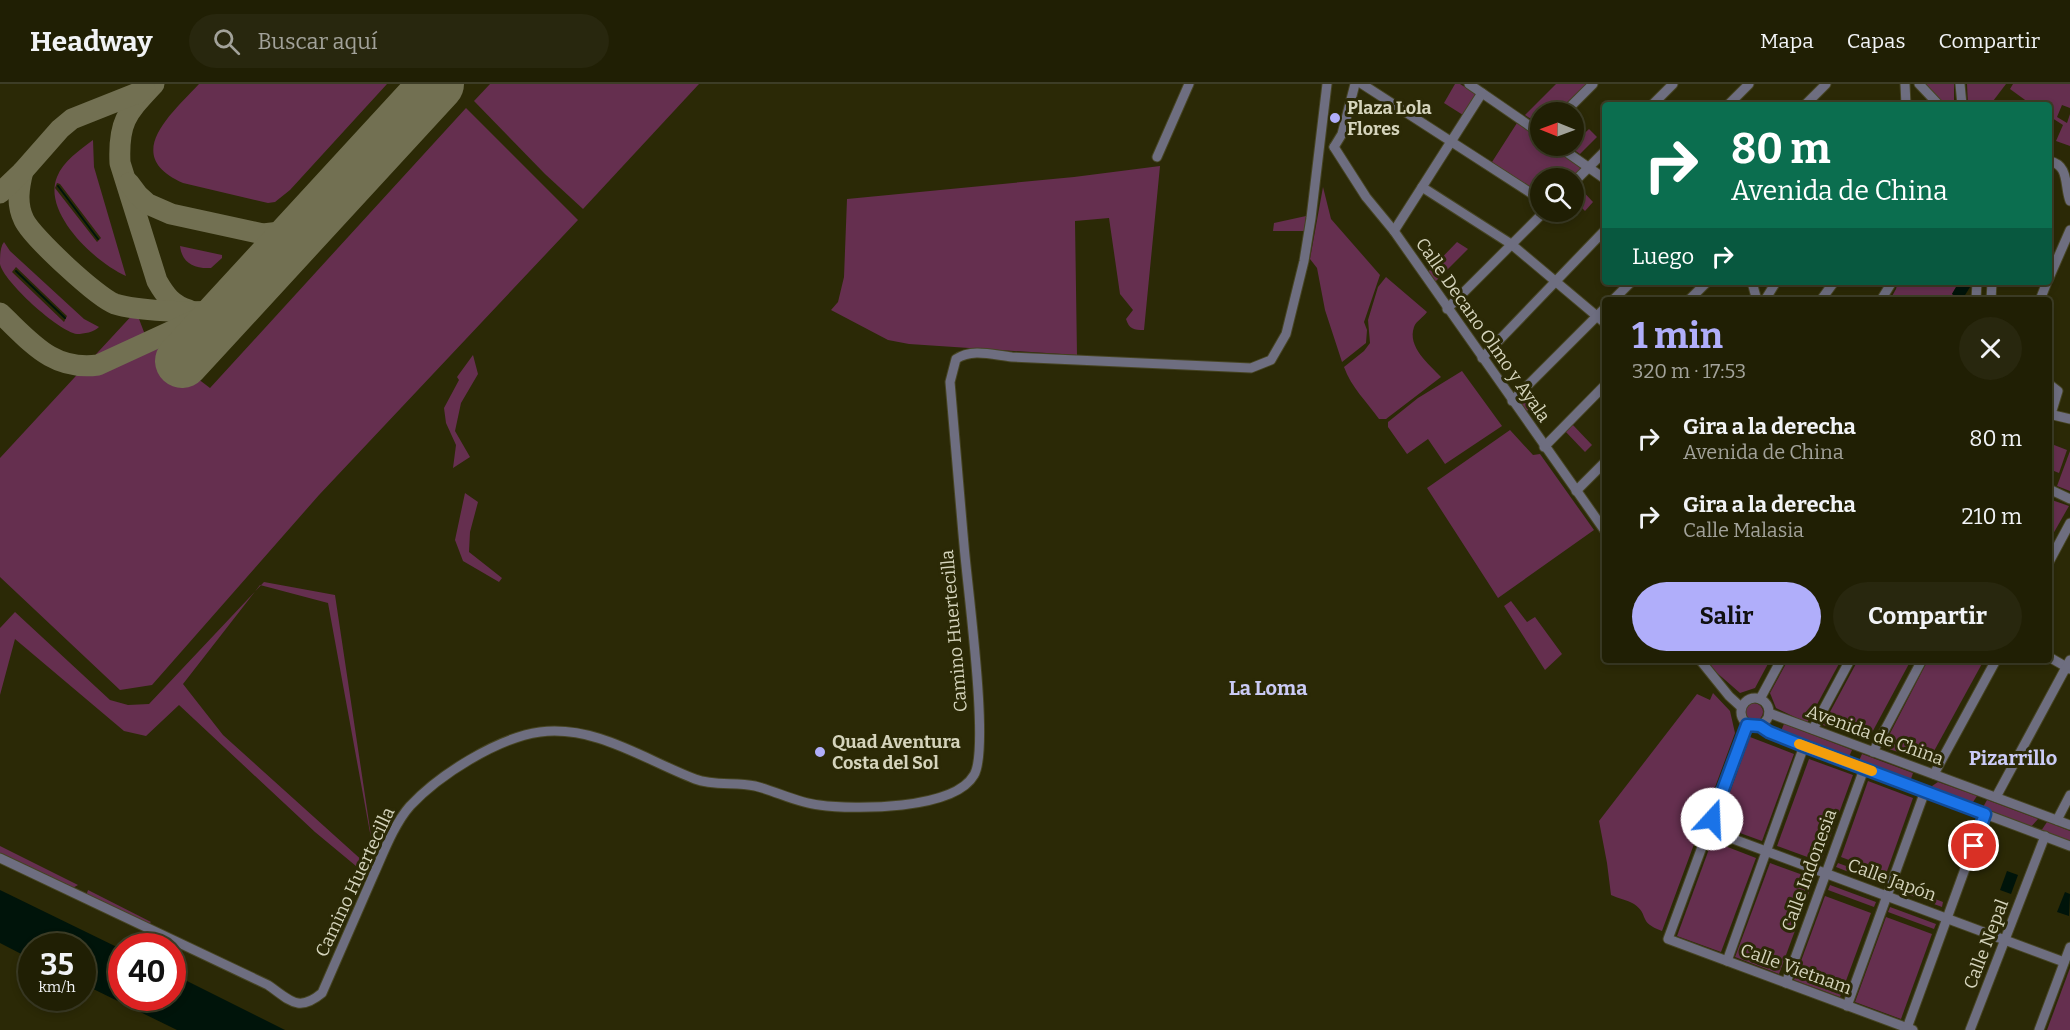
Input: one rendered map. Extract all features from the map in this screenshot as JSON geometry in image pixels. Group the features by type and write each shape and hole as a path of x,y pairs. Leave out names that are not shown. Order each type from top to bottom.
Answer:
{"street":[{"path":"1157,158 1189,84"},
{"path":"1327,84 1320,144 1334,147 1342,134 1355,84"},
{"path":"1362,84 1530,192"},
{"path":"1575,102 1593,84"},
{"path":"1655,102 1672,84"},
{"path":"1731,102 1749,84"},
{"path":"1808,102 1826,84"},
{"path":"1905,84 1906,102"},
{"path":"1919,84 1936,102"},
{"path":"1960,84 1962,102"},
{"path":"1394,231 1452,141 1477,88 1530,126"},
{"name":"Camino Huertecilla","path":"0,858 268,985 302,1005 311,1002 322,993 387,844 409,807 448,774 489,747 539,732 575,732 610,742 698,780 753,786 816,805 873,808 913,804 963,787 975,774 980,751 977,684 950,382 956,359 965,353 975,352 1012,357 1251,368 1271,360 1286,334 1304,261 1320,144"},
{"name":"Calle Decano Olmo y Ayala","path":"1334,147 1366,197 1394,231 1602,527"},
{"path":"1584,172 1602,154"},
{"path":"1573,156 1602,177"},
{"path":"2052,161 2057,162 2065,171 2066,189 2070,201"},
{"path":"1422,187 1511,244 1601,319 1512,401"},
{"path":"1447,309 1534,222"},
{"path":"2052,274 2066,251 2070,230"},
{"path":"1482,358 1602,233"},
{"path":"1616,297 1628,285"},
{"path":"1692,297 1704,285"},
{"path":"2052,386 2058,391 2052,408"},
{"path":"1544,447 1602,388"},
{"path":"2052,414 2070,419"},
{"path":"1576,491 1602,465"},
{"path":"2052,490 2070,499"},
{"path":"2052,556 2070,523"},
{"path":"1996,797 2069,665 2052,658"},
{"path":"1702,663 1729,696 1741,706"},
{"path":"1760,699 1779,663"},
{"path":"1813,729 1848,663"},
{"path":"1873,752 1920,663"},
{"path":"1934,774 1994,663"},
{"path":"1749,699 1760,699 1768,707 1769,713 1765,723 1760,726 1747,725 1741,717 1741,706 1749,699"},
{"name":"Avenida de China","path":"1769,713 2070,825"},
{"path":"1708,830 1747,725"},
{"name":"Avenida de China","path":"1760,726 1804,746 2070,846"},
{"path":"1727,961 1804,746"},
{"name":"Calle Indonesia","path":"1786,983 1864,769"},
{"path":"1847,1006 1925,791"},
{"path":"2057,820 2070,795"},
{"path":"1910,1029 1985,814"},
{"name":"Calle Japón","path":"1708,830 2064,962"},
{"name":"Calle Vietnam","path":"1708,830 1668,939 1910,1029"},
{"name":"Calle Nepal","path":"1970,1030 2045,836"},
{"path":"2039,1030 2070,946"}],"shaded area":[{"path":"199,84 387,84 290,190 275,202 268,203 183,183 165,172 155,160 153,148 165,121"},
{"path":"490,84 699,84 583,209 545,174 474,101"},
{"path":"1455,84 1460,84 1477,95 1463,115 1444,103"},
{"path":"1556,84 1586,84 1567,102 1538,102"},
{"path":"1925,84 1954,84 1954,102 1941,102"},
{"path":"1967,84 2006,84 1992,102 1968,102"},
{"path":"2013,84 2070,84 2070,108 2062,105 2057,117 2067,123 2070,114 2070,146 2056,141 2063,125 2052,118 2052,102 2028,102 2010,89"},
{"path":"466,108 578,220 319,495 152,685 120,690 0,577 0,458 136,311 147,340 210,388"},
{"path":"1517,123 1530,132 1530,156 1565,156 1583,168 1530,168 1530,187 1492,162"},
{"path":"1589,129 1597,137 1584,150 1584,134"},
{"path":"93,140 94,167 126,276 100,260 87,248 64,221 57,206 54,191 60,171 72,156","holes":["57,183 101,238 97,242 55,188"]},
{"path":"1160,166 1144,330 1132,328 1126,319 1133,310 1120,294 1109,218 1075,221 1077,355 909,344 888,340 831,310 838,302 844,277 847,199 1074,177"},
{"path":"1323,187 1331,219 1380,275 1364,322 1367,330 1366,343 1342,362 1325,310 1317,268 1310,259"},
{"path":"1584,192 1593,202 1584,210"},
{"path":"1306,216 1304,231 1273,231 1274,223"},
{"path":"4,242 10,251 84,319 99,327 77,334 58,325 33,305 3,272 0,252","holes":["16,267 67,316 64,322 12,272"]},
{"path":"1457,242 1468,249 1434,283 1427,273"},
{"path":"180,246 222,255 222,258 211,268 194,266 183,257"},
{"path":"1386,277 1427,312 1414,327 1414,341 1420,355 1441,377 1386,419 1379,419 1355,388 1344,367 1364,351 1370,343 1368,320 1378,287"},
{"path":"1897,285 1957,285 1952,294 1956,297 1892,297"},
{"path":"1957,285 1970,287 1964,297 1952,294"},
{"path":"473,355 478,374 461,403 455,431 470,457 453,468 456,445 446,423 444,408 459,380 457,377"},
{"path":"1462,371 1502,426 1445,464 1428,439 1407,454 1388,427 1388,422 1418,398"},
{"path":"1525,393 1535,403 1526,412 1518,400"},
{"path":"1572,424 1592,445 1585,452 1565,431"},
{"path":"1510,430 1533,455 1540,454 1594,530 1498,598 1427,488"},
{"path":"2052,444 2067,450 2059,473 2052,470"},
{"path":"2070,451 2070,491 2057,486"},
{"path":"465,493 478,502 470,532 469,552 502,578 499,582 463,561 455,540"},
{"path":"2052,500 2069,506 2052,536"},
{"path":"264,582 335,595 373,849 328,603 261,585"},
{"path":"254,592 183,684 223,735 365,863 368,876 315,832 179,705 146,736 124,731 15,639 0,695 0,628 15,612 110,700 128,705 149,704"},
{"path":"1511,601 1527,622 1535,617 1562,654 1545,670 1504,606"},
{"path":"1709,663 1768,663 1755,688 1740,693"},
{"path":"1786,663 1839,663 1807,723 1776,708 1770,693"},
{"path":"1856,663 1909,663 1868,740 1823,725"},
{"path":"1926,663 1982,663 1928,762 1883,747"},
{"path":"1713,693 1730,711 1735,733 1662,931 1649,925 1642,912 1634,904 1611,895 1599,821 1697,694 1710,700"},
{"path":"1754,703 1760,706 1763,712 1760,718 1754,721 1748,718 1745,712 1748,706"},
{"path":"1784,724 1852,750 1848,759 1780,733"},
{"path":"1750,737 1794,754 1762,841 1718,825"},
{"path":"1862,754 1913,773 1910,782 1858,763"},
{"path":"1809,759 1853,775 1821,862 1777,846"},
{"path":"1868,781 1913,798 1886,874 1841,857"},
{"path":"1938,782 1977,796 1971,805 1934,791 1932,786"},
{"path":"1987,800 2038,819 2031,827 1982,809"},
{"path":"2047,822 2070,831 2070,842 2041,831"},
{"path":"1712,841 1756,858 1721,952 1677,936"},
{"path":"0,846 78,885 71,889 0,855"},
{"path":"1770,863 1814,879 1779,974 1735,957"},
{"path":"1838,863 1884,880 1882,885 1836,867"},
{"path":"2007,871 2018,875 2011,894 2000,890"},
{"path":"1830,885 1876,902 1874,907 1828,890"},
{"path":"1898,885 1943,902 1942,907 1896,890"},
{"path":"0,890 88,933 18,933 18,952 0,943"},
{"path":"88,890 151,922 149,924 86,896"},
{"path":"2065,892 2070,894 2069,916 2057,912"},
{"path":"1825,896 1871,913 1840,997 1794,980"},
{"path":"1890,907 1936,924 1934,929 1888,912"},
{"path":"1886,917 1932,934 1901,1019 1855,1002"},
{"path":"96,937 108,943 108,996 96,990"},
{"path":"2070,968 2070,1030 2047,1030"},
{"path":"186,980 285,1030 177,1030 138,1011 186,1011"}],"waterway":[{"path":"58,186 98,239"},
{"path":"16,271 65,318"}],"taxiway":[{"path":"154,84 126,119 121,137 120,163 157,281 170,299 189,310"},
{"path":"0,193 72,119 145,90"},
{"path":"23,171 19,202 24,220 39,239 95,291 115,304 125,306 179,312 216,311"},
{"path":"129,183 148,204 171,214 263,234 289,231 308,224"},
{"path":"0,313 43,352 55,359 82,366 98,365 237,301"}],"runway":[{"path":"182,361 437,84"}],"slow traffic":[{"path":"1799,744 1872,771"}],"place":[{"name":"Plaza Lola Flores","path":"1335,118"},
{"name":"Quad Aventura Costa del Sol","path":"820,752"}],"district":[{"name":"La Loma","path":"1268,688"},
{"name":"Pizarrillo","path":"2013,758"}],"route":[{"path":"1712,819 1747,725 1760,726 1804,746 1985,814 1974,846"}]}
